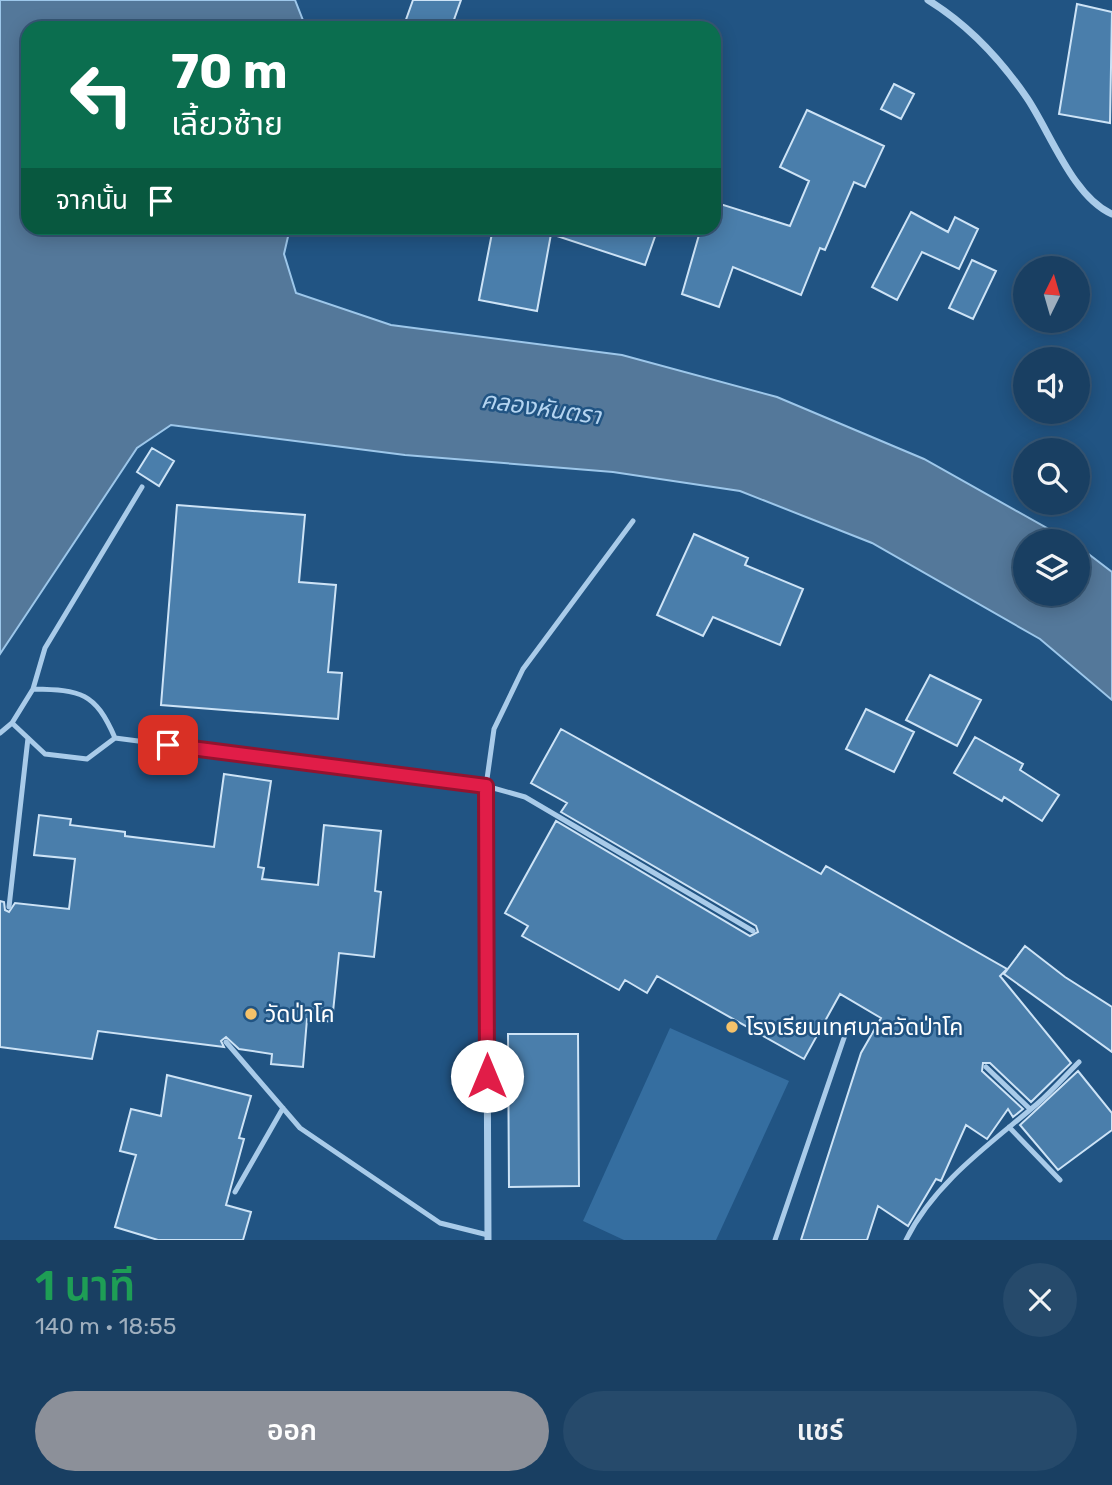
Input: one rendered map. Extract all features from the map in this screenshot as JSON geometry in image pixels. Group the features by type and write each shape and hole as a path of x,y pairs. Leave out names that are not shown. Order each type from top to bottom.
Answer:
{"street":[{"path":"928,0 992,52 1028,99 1072,177 1112,214"},
{"path":"486,786 488,1237"}],"lane":[{"path":"0,733 12,723 33,689 45,648 142,487"},
{"path":"486,786 494,729 523,669 634,521"},
{"path":"33,689 72,690 103,709 115,738"},
{"path":"12,723 45,754 88,759 115,738 486,786 525,797 753,931"},
{"path":"9,907 28,738"},
{"path":"775,1240 845,1034"},
{"path":"226,1042 300,1128 440,1223 488,1237"},
{"path":"906,1240 913,1226 954,1175 1079,1062"},
{"path":"986,1067 1030,1109"},
{"path":"236,1192 283,1108"},
{"path":"1009,1126 1060,1180"}],"shaded area":[{"path":"670,1028 789,1081 716,1240 624,1240 583,1221"}],"water":[{"name":"คลองหันตรา","path":"0,0 295,0 303,21 21,21 21,235 288,235 284,254 296,293 391,325 622,355 777,397 924,459 1013,509 1013,515 1024,515 1049,529 1013,529 1013,606 1090,606 1090,555 1112,572 1112,700 1040,639 872,543 740,491 613,472 405,455 171,425 137,448 0,654"}],"building":[{"path":"413,0 461,0 454,21 406,21"},
{"path":"1077,4 1112,12 1110,123 1059,114"},
{"path":"894,84 914,94 901,119 881,109"},
{"path":"807,110 884,146 865,187 854,182 825,250 820,248 801,295 733,267 719,307 682,294 699,235 721,235 721,204 790,226 809,181 780,167"},
{"path":"911,212 948,232 955,217 978,229 959,269 922,252 897,300 872,287"},
{"path":"492,235 551,235 537,311 479,300"},
{"path":"554,235 656,235 645,265"},
{"path":"972,260 996,271 973,319 949,308"},
{"path":"152,448 174,461 159,486 137,472"},
{"path":"177,505 305,515 299,582 336,585 328,672 342,673 338,719 161,705"},
{"path":"694,534 748,558 745,565 803,589 780,645 713,617 703,636 657,615"},
{"path":"930,675 981,700 957,746 906,720"},
{"path":"866,709 914,732 894,772 846,749"},
{"path":"561,729 821,874 826,866 1007,969 1000,976 1071,1063 1031,1102 990,1063 983,1063 982,1071 1023,1109 1013,1117 1008,1109 987,1139 966,1125 941,1181 936,1179 908,1226 878,1206 867,1240 801,1240 861,1053 881,1018 840,994 804,1059 657,976 647,993 625,980 619,990 522,936 528,926 505,913 556,821 750,936 758,932 756,926 561,812 567,803 531,783"},
{"path":"975,737 1023,764 1020,770 1059,795 1042,821 1004,797 1002,801 954,773"},
{"path":"224,774 271,781 258,867 264,868 262,879 318,885 324,825 381,831 375,891 381,892 374,957 339,953 332,1022 307,1019 303,1067 271,1064 272,1054 239,1049 226,1037 221,1041 224,1047 98,1031 92,1059 0,1047 0,901 4,902 5,910 9,912 15,903 69,909 75,859 34,855 39,815 71,819 70,825 125,832 125,836 214,847"},
{"path":"1025,946 1065,977 1112,1007 1112,1052 1004,974"},
{"path":"508,1034 578,1034 579,1186 509,1187"},
{"path":"1078,1071 1112,1113 1112,1130 1058,1170 1020,1125"},
{"path":"167,1075 251,1096 239,1138 244,1139 226,1205 251,1212 243,1240 158,1240 115,1227 136,1155 120,1151 131,1109 161,1116"}],"place":[{"name":"วัดป่าโค","path":"251,1014"},
{"name":"โรงเรียนเทศบาลวัดป่าโค","path":"732,1027"}],"route":[{"path":"168,745 486,786 487,1076"}]}
